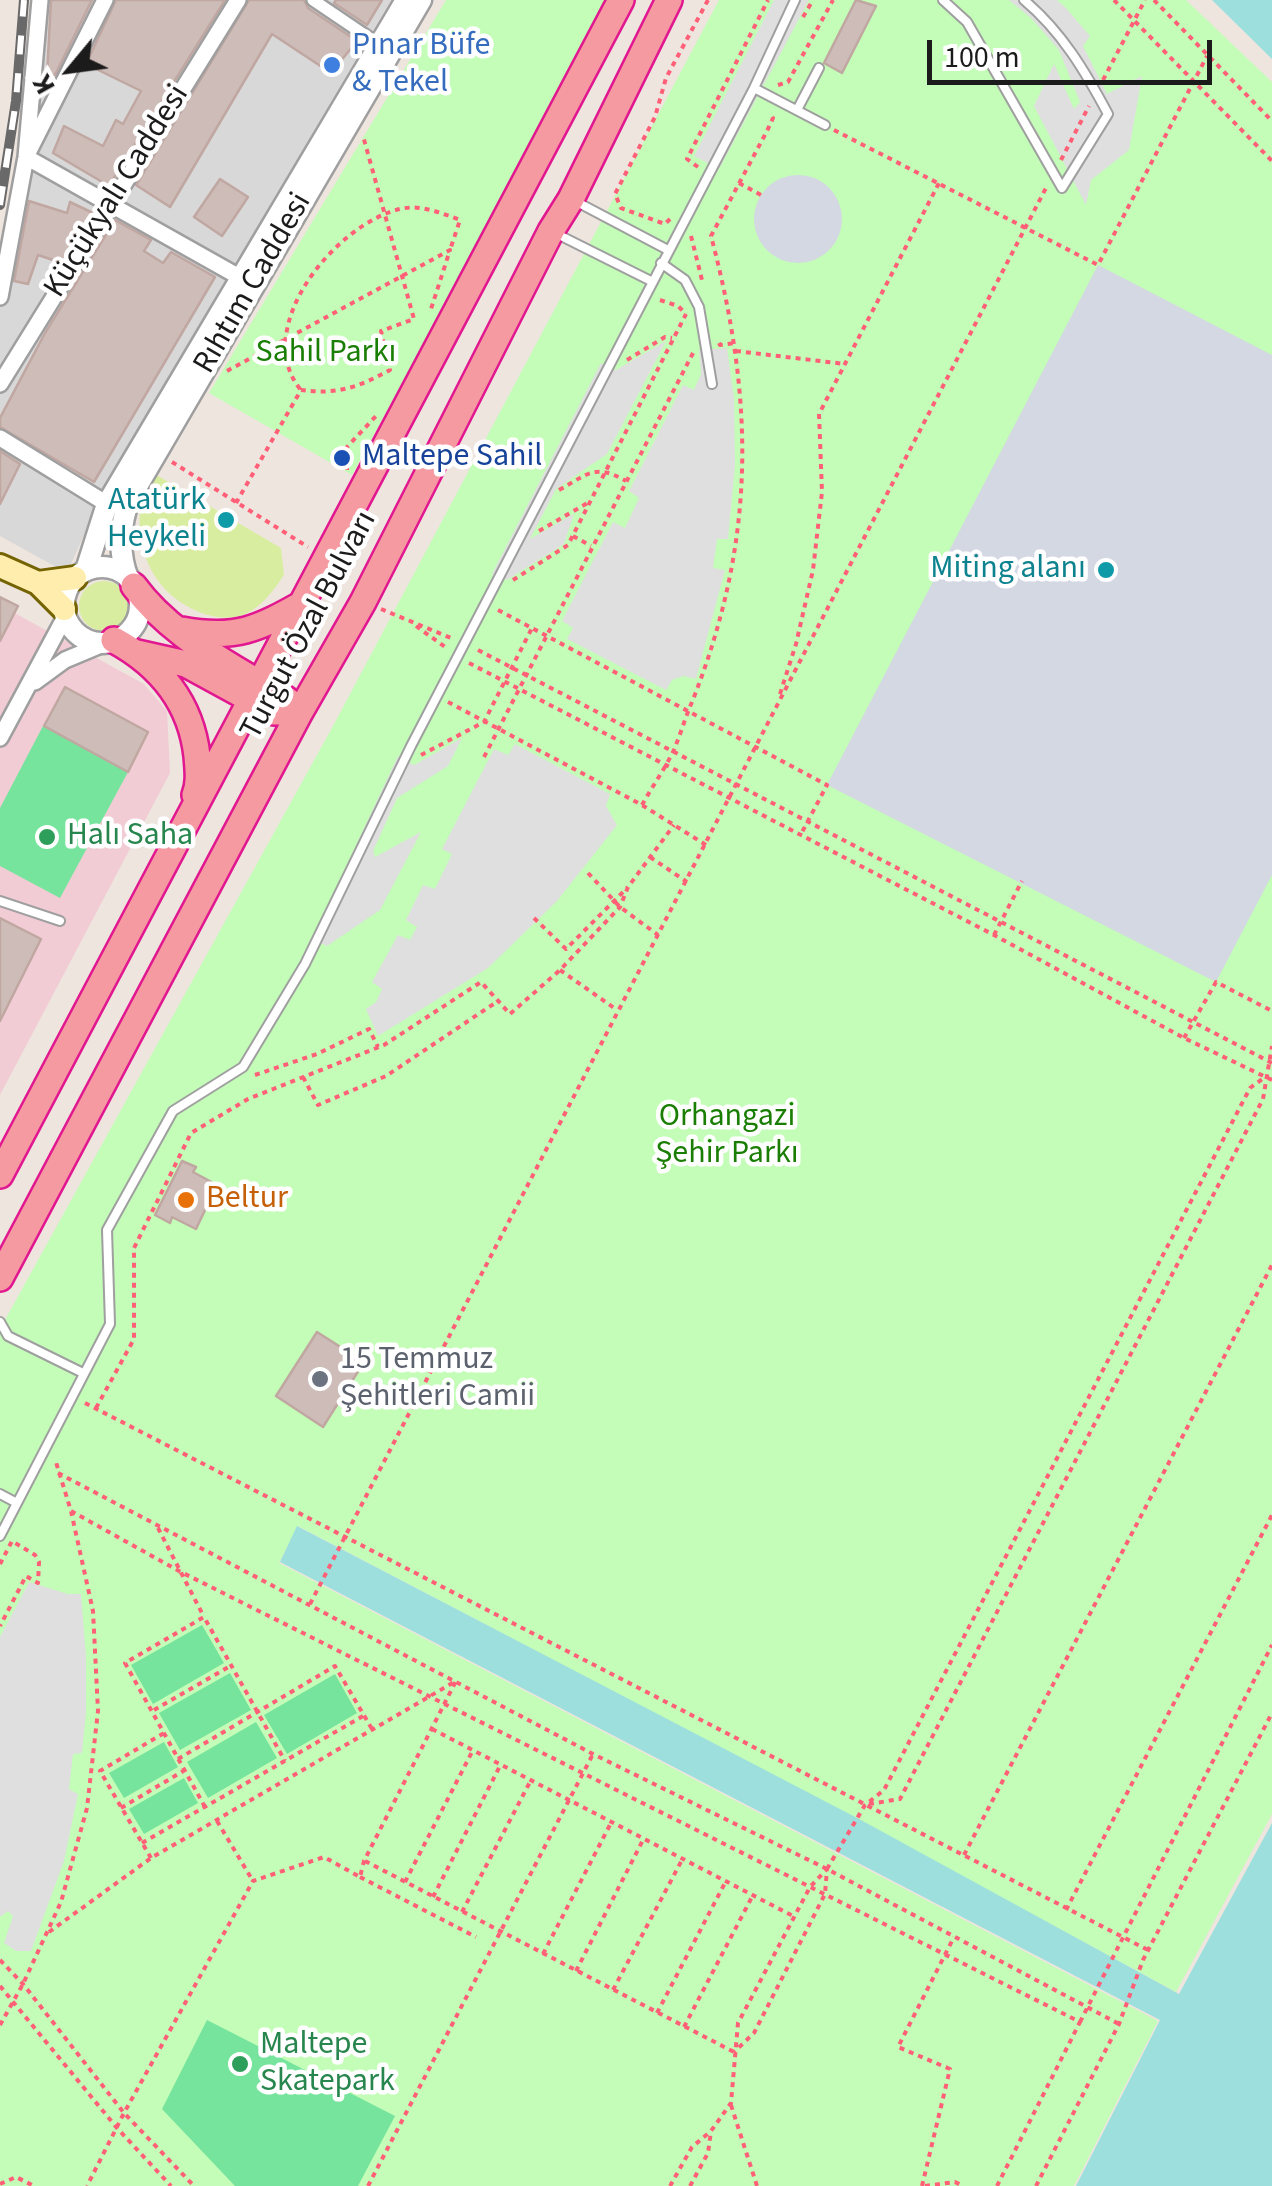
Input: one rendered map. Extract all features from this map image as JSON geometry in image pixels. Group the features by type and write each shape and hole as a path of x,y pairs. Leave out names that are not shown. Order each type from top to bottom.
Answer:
{"highway":[{"name":"Turgut Özal Bulvarı","path":"0,1175 621,0"},
{"name":"Turgut Özal Bulvarı","path":"0,1278 300,712 363,602 669,0"},
{"path":"131,582 150,608 256,692 274,712 300,712"},
{"path":"179,630 229,635 304,603"},
{"path":"111,641 138,653 186,664 256,692"},
{"path":"138,653 186,710 196,746 199,783 186,824"}],"main road":[{"path":"0,566 38,584 65,612"},
{"path":"38,584 80,574"}],"street":[{"path":"0,297 26,158 40,0"},
{"path":"26,158 105,0"},
{"name":"Küçükyalı Caddesi","path":"0,384 238,0"},
{"path":"313,0 378,44"},
{"name":"Rıhtım Caddesi","path":"131,582 122,545 124,512 247,281 406,0"},
{"name":"Rıhtım Caddesi","path":"80,574 107,504 356,112 421,0"},
{"path":"26,158 247,281"},
{"path":"0,438 107,504"},
{"path":"0,738 10,718 65,612 66,589 80,574 111,568 131,582 140,600 135,622 128,632 78,653 46,672 30,686 10,718"},
{"path":"65,612 79,635 98,642 111,641"}],"lane":[{"path":"0,1536 110,1324 107,1230 173,1111 243,1067 305,964 412,746 463,659 466,644 491,606 651,281 754,88 796,0"},
{"path":"943,0 967,22 1062,188 1108,114 1079,59 1024,0"},
{"path":"797,110 819,68"},
{"path":"754,88 825,125"},
{"path":"571,198 668,250"},
{"path":"551,230 651,281"},
{"path":"662,263 685,280 700,307 712,384"},
{"path":"0,902 60,921"},
{"path":"0,1322 8,1336 83,1374"},
{"path":"0,1494 18,1503"}],"path":[{"path":"672,217 665,224 648,220 622,208 615,194 655,117 666,78 708,0"},
{"path":"698,166 687,158 768,0"},
{"path":"797,28 813,0"},
{"path":"772,82 781,86 788,82 833,0"},
{"path":"1114,0 1272,161"},
{"path":"310,1604 1145,0"},
{"path":"1154,0 1272,121"},
{"path":"825,125 1098,265 1207,56"},
{"path":"356,112 385,214 414,319 381,331 390,370 358,387 330,394 301,390 287,369 284,340 315,270 333,249 385,214 401,208 423,208 460,220 426,324"},
{"path":"777,705 796,644 812,570 822,492 819,414 939,182"},
{"path":"739,183 761,195"},
{"path":"223,374 450,250"},
{"path":"654,305 660,300 668,301 686,314 690,324"},
{"path":"508,584 568,545 686,314"},
{"path":"632,347 625,361 664,338 673,338"},
{"path":"484,757 694,344"},
{"path":"735,351 845,364"},
{"path":"236,503 301,390"},
{"path":"156,452 312,549"},
{"path":"557,491 595,470 606,470 626,481"},
{"path":"542,520 535,534 591,501"},
{"path":"573,536 592,546"},
{"path":"501,596 491,606 827,785 800,836"},
{"path":"363,602 466,644 1272,1063"},
{"path":"409,621 463,659 518,689 994,935 1184,1038 1272,1080"},
{"path":"425,743 418,757 484,722 532,628"},
{"path":"460,674 463,659"},
{"path":"440,714 446,700 706,845"},
{"path":"96,1408 134,1338 134,1248 191,1133 248,1100 378,1047 480,982 510,1014 560,970 620,908 628,887 674,825"},
{"path":"650,857 687,882"},
{"path":"588,873 620,908 658,935"},
{"path":"994,935 1022,881"},
{"path":"534,918 566,949 628,887"},
{"path":"560,970 618,1010"},
{"path":"1184,1038 1216,982 1272,1011"},
{"path":"303,1078 318,1105 386,1076 498,1001"},
{"path":"251,1076 317,1054 369,1029 378,1047"},
{"path":"865,1805 900,1799 1263,1099 1272,1046"},
{"path":"756,2186 731,2103 738,2023 810,1887 827,1869 865,1805 884,1790 1250,1088 1266,1077"},
{"path":"964,1857 1272,1266"},
{"path":"72,1396 1148,1950"},
{"path":"0,2025 60,1902 88,1808 98,1711 93,1611 71,1511 54,1457"},
{"path":"58,1474 592,1754 827,1869 1119,2024"},
{"path":"71,1511 430,1697 1080,2022"},
{"path":"1066,1910 1272,1515"},
{"path":"158,1527 285,1761"},
{"path":"0,1564 12,1541 34,1554 40,1573 38,1583 26,1576 0,1626"},
{"path":"204,1617 125,1664 205,1807"},
{"path":"997,2186 1272,1644"},
{"path":"152,1712 232,1665"},
{"path":"178,1758 335,1666 374,1731"},
{"path":"46,1935 151,1858 456,1681"},
{"path":"360,1877 364,1861 456,1681"},
{"path":"1036,2186 1119,2024 1142,1960 1272,1713"},
{"path":"142,1843 364,1716"},
{"path":"432,1729 794,1917"},
{"path":"151,1858 100,1771 164,1734"},
{"path":"405,1882 473,1750"},
{"path":"368,2186 592,1754"},
{"path":"434,1897 501,1764"},
{"path":"121,1808 185,1770"},
{"path":"462,1912 531,1780"},
{"path":"217,1821 253,1881"},
{"path":"543,1954 612,1821"},
{"path":"576,1971 644,1838"},
{"path":"87,2186 253,1881 324,1856 476,1937"},
{"path":"614,1990 682,1858"},
{"path":"364,1861 734,2052"},
{"path":"734,2052 754,2033 825,1894 827,1869"},
{"path":"658,2013 726,1880"},
{"path":"684,2027 753,1895"},
{"path":"954,1936 898,2046 950,2068 923,2186 955,2182 963,2186"},
{"path":"0,1960 124,2112 194,2186"},
{"path":"0,1986 116,2128 171,2186"},
{"path":"670,2186 692,2147 711,2131 731,2103"},
{"path":"690,2186 708,2153 711,2131"},
{"path":"0,2184 16,2177 34,2186"}],"shaded area":[{"path":"47,0 391,0 112,473 67,573 0,536 0,288"},
{"path":"774,0 809,0 719,169 694,156"},
{"path":"1009,0 1057,0 1066,8 1090,36 1083,46 1107,94 1142,76 1129,150 1091,180 1086,205 1034,106 1054,64 1074,109 1080,102 1059,50"},
{"path":"798,175 823,182 835,194 842,219 835,244 823,256 798,263 773,256 761,244 754,219 761,194 773,182"},
{"name":"Miting alanı","path":"1098,265 1272,355 1272,875 1216,982 827,785"},
{"path":"666,341 607,454 556,489 530,539 574,514 564,544 507,580 492,574 601,363 616,370"},
{"path":"727,348 734,398 735,465 728,539 717,539 713,568 725,570 696,679 683,676 672,680 666,690 567,639 573,628 562,621 613,522 625,528 639,498 629,491 683,385 694,390 701,374 699,350"},
{"path":"0,605 144,684 167,711 170,773 0,1095"},
{"path":"462,738 448,766 397,798 373,851 375,857 421,832 380,910 327,946 312,939 398,756 414,765"},
{"path":"515,744 610,794 606,806 617,825 557,901 488,968 378,1036 366,1009 376,1002 382,989 372,982 398,935 410,940 417,927 406,920 423,885 435,889 452,854 442,849 494,749 508,755"},
{"path":"29,1582 81,1594 86,1713 82,1753 73,1754 69,1789 78,1794 64,1861 31,1951 16,1951 4,1943 13,1916 8,1911 0,1917 0,1637"}],"green space":[{"name":"Sahil Parkı","path":"446,0 610,0 352,475 209,393"},
{"name":"Orhangazi Şehir Parkı","path":"719,0 1186,0 1272,82 1272,1814 1176,1992 298,1526 279,1563 1158,2021 1074,2186 0,2186 0,1329 333,726"},
{"path":"153,473 281,548 284,575 257,607 234,617 210,616 184,605 161,584 146,558 140,527 142,501"},
{"path":"104,581 122,588 129,606 122,624 104,631 86,624 79,606 86,588"},
{"name":"Halı Saha","path":"43,726 128,772 60,898 0,866 0,808"},
{"path":"202,1625 224,1663 153,1704 131,1665"},
{"path":"230,1673 251,1710 180,1750 159,1713"},
{"path":"335,1674 357,1713 287,1754 264,1715"},
{"path":"256,1722 277,1758 208,1798 187,1762"},
{"path":"164,1742 178,1767 124,1798 109,1773"},
{"path":"184,1778 198,1803 144,1834 129,1809"},
{"name":"Maltepe Skatepark","path":"207,2020 395,2116 358,2186 235,2186 162,2109"}],"water":[{"path":"1212,0 1272,0 1272,59"},
{"path":"297,1526 859,1819 1179,1994 1272,1823 1272,2186 1076,2186 1160,2020 280,1562"}],"building":[{"path":"51,0 92,0 55,75 47,75"},
{"path":"116,0 225,0 109,186 53,153 64,126 103,146 116,120 123,124 141,91 86,64"},
{"path":"249,0 304,0 308,8 357,41 331,73 272,34 170,207 136,185"},
{"path":"382,0 367,25 334,3"},
{"path":"856,0 876,6 842,73 824,63"},
{"path":"220,179 248,197 222,236 194,217"},
{"path":"29,201 67,213 70,202 93,213 62,263 38,255 28,284 14,281"},
{"path":"115,220 151,240 144,251 163,263 171,252 215,277 94,482 0,427 0,418 45,333"},
{"path":"0,451 20,464 0,504"},
{"path":"0,597 18,606 0,641"},
{"path":"65,687 148,732 128,772 44,726"},
{"path":"0,918 41,939 0,1021"},
{"name":"Beltur","path":"182,1161 217,1185 196,1229 172,1217 170,1223 155,1215"},
{"name":"15 Temmuz Şehitleri Camii","path":"317,1332 364,1362 323,1427 276,1396"}],"railway":[{"path":"0,205 16,101 24,0"}],"place":[{"name":"Pınar Büfe & Tekel","path":"332,65"},
{"name":"Maltepe Sahil","path":"342,458"},
{"name":"Atatürk Heykeli","path":"226,520"},
{"name":"Miting alanı","path":"1106,570"},
{"name":"Halı Saha","path":"47,837"},
{"name":"Beltur","path":"186,1200"},
{"name":"15 Temmuz Şehitleri Camii","path":"320,1379"},
{"name":"Maltepe Skatepark","path":"240,2064"}]}
